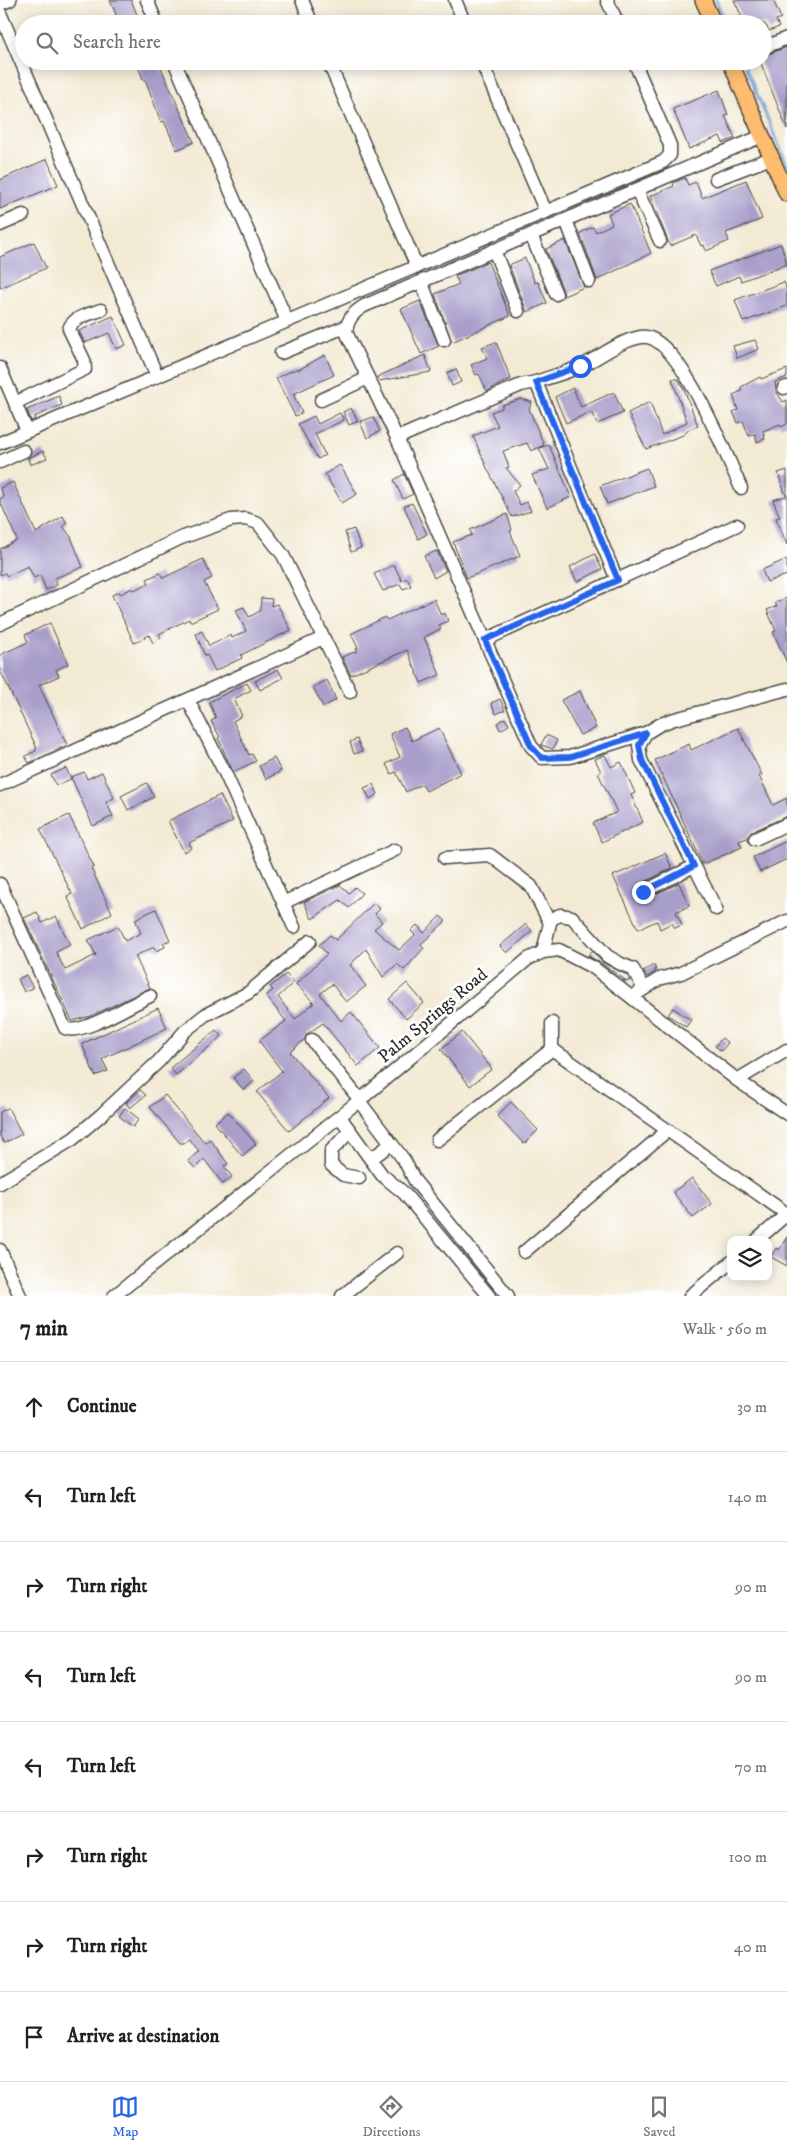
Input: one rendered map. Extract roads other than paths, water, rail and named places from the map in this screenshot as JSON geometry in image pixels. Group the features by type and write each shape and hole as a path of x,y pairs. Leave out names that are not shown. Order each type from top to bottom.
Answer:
{"main road":[{"path":"703,0 710,15"},
{"path":"734,70 787,194"}],"street":[{"path":"0,4 10,0"},
{"path":"147,0 153,15"},
{"path":"302,0 308,15"},
{"path":"455,0 461,15"},
{"path":"607,0 614,15"},
{"path":"0,13 15,48"},
{"path":"772,44 787,38"},
{"path":"25,70 157,376"},
{"path":"178,70 288,321"},
{"path":"332,70 417,266"},
{"path":"486,70 546,212"},
{"path":"0,442 664,162 670,155 670,145 638,70"},
{"path":"762,136 421,281 354,312 347,321 346,332 397,438 531,746 542,758 570,757 646,733 671,720 787,689"},
{"path":"716,179 771,158"},
{"path":"637,190 660,241"},
{"path":"0,225 23,215"},
{"path":"566,220 589,281"},
{"path":"531,235 556,294"},
{"path":"494,250 518,311"},
{"path":"421,281 444,340"},
{"path":"15,402 85,369 84,360 68,329 70,324 76,319 101,310"},
{"path":"281,353 347,326"},
{"path":"397,438 521,385 536,382 580,366 632,339 644,336 661,343 675,358 698,396 741,488"},
{"path":"0,368 27,431"},
{"path":"322,400 368,378"},
{"path":"536,382 618,580"},
{"path":"0,462 24,451"},
{"path":"0,624 181,538 231,520 246,519 258,523 283,555 350,692"},
{"path":"485,640 737,525"},
{"path":"0,785 323,638"},
{"path":"188,700 226,775 294,927"},
{"path":"646,733 639,745 642,760 716,909"},
{"path":"755,839 787,824"},
{"path":"283,903 395,850"},
{"path":"445,858 490,855 531,886 550,924 543,952 558,950 594,968 736,1080 787,1114"},
{"path":"643,892 694,866"},
{"path":"0,884 65,1028 69,1030 78,1029 93,1024 150,996"},
{"path":"548,920 560,915 572,917 607,956 621,964 634,968 644,989"},
{"path":"632,997 659,979 681,973 787,921"},
{"path":"0,1183 73,1139 159,1061 185,1031 206,1015 248,993 310,941"},
{"name":"Palm Springs Road","path":"114,1296 360,1101 528,959 543,952"},
{"path":"552,1023 552,1049"},
{"path":"312,1040 404,1160 415,1181 508,1296"},
{"path":"552,1049 787,1214 762,1236"},
{"path":"438,1140 552,1049"},
{"path":"736,1080 787,1050"},
{"path":"340,1117 382,1175 404,1193 489,1296"},
{"path":"524,1252 668,1130"},
{"path":"350,1131 331,1152 331,1165 343,1176 359,1178"},
{"path":"371,1159 391,1144"},
{"path":"0,1250 20,1296"},
{"path":"342,1296 398,1253"},
{"path":"690,1296 727,1265"}],"waterway":[{"path":"716,0 723,15"},
{"path":"747,70 787,165"}]}
